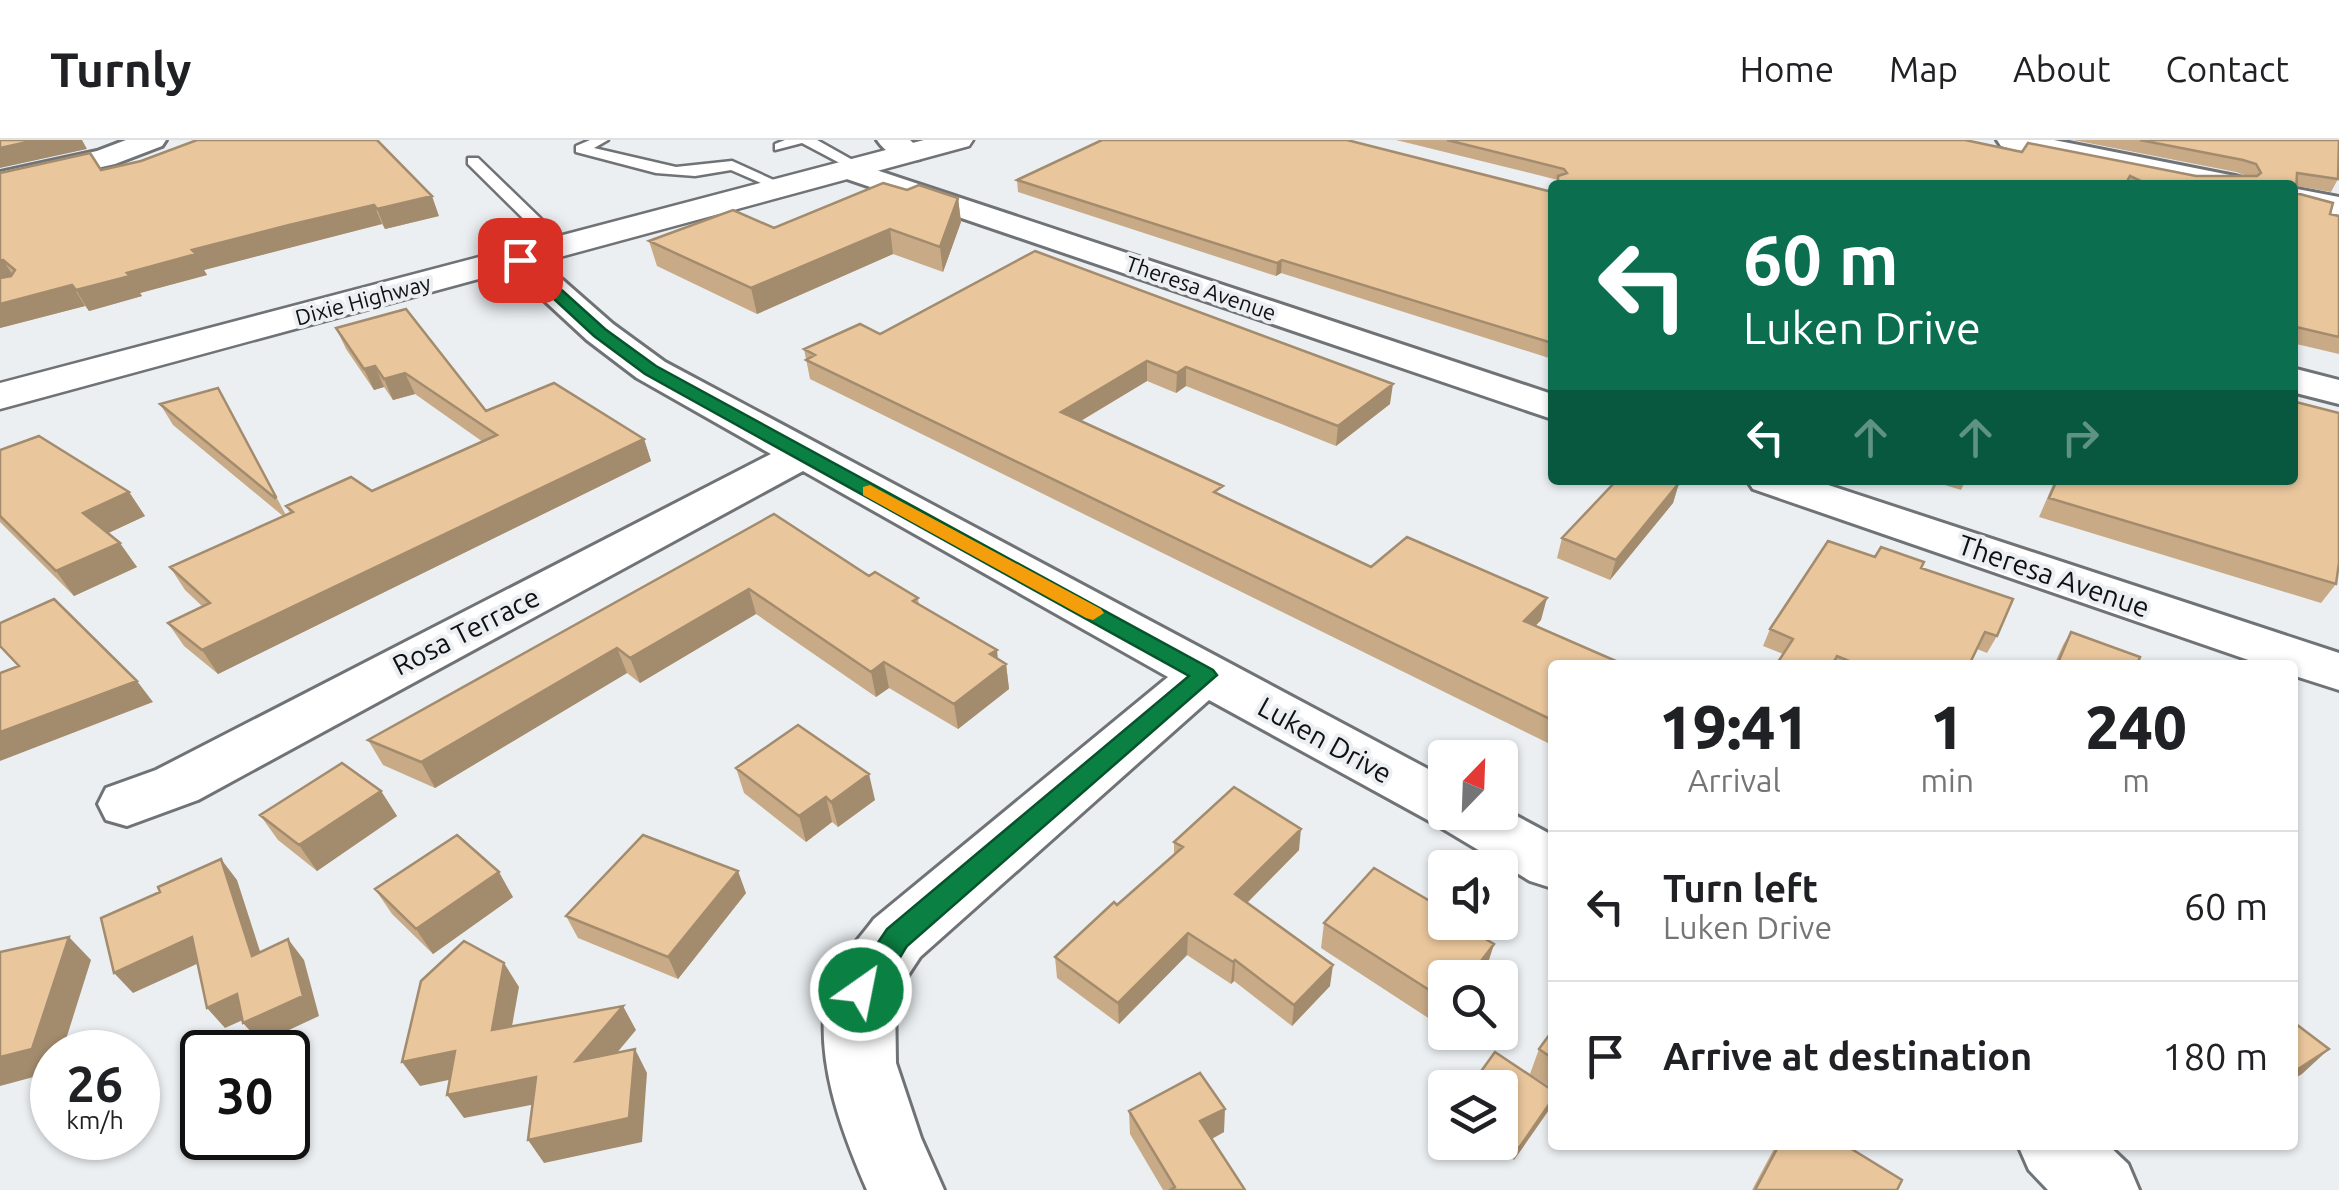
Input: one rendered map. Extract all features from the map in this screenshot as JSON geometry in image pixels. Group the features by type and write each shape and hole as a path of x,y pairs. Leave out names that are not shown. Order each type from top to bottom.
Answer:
{"main road":[{"name":"Dixie Highway","path":"2,391 520,260 853,168 900,146 958,140"}],"street":[{"path":"0,181 105,158 152,140"},
{"path":"2011,140 2210,180"},
{"name":"Theresa Avenue","path":"853,168 1548,406"},
{"path":"2298,197 2339,206"},
{"name":"Luken Drive","path":"520,260 631,358 1428,797"},
{"path":"2298,382 2339,392"},
{"name":"Rosa Terrace","path":"126,804 176,784 803,454"},
{"name":"Theresa Avenue","path":"1784,485 2339,672"},
{"path":"906,1190 886,1147 861,1063 861,990 897,938 1205,675"},
{"path":"1491,830 1548,862"},
{"path":"2060,1150 2101,1190"}],"lane":[{"path":"601,140 581,149 640,165 705,175 732,166 782,187"},
{"path":"780,147 797,140"},
{"path":"806,140 853,168"},
{"path":"473,161 562,248"}],"building":[{"path":"0,140 36,140 0,148"},
{"path":"197,140 377,140 432,196 289,225 192,250 196,254 127,273 130,276 76,290 72,285 0,304 0,278 11,276 15,270 0,261 0,173 90,153 101,170 141,161"},
{"path":"1102,140 1347,140 1548,191 1548,342 1282,260 1277,263 1017,180"},
{"path":"1447,140 1965,140 2022,152 2028,143 2196,176 2257,176 2261,173 2256,164 2243,160 2140,140 2339,140 2338,179 2297,173 2297,180 2138,180 2130,176 2128,180 1558,180 1558,176 1567,173 1564,169"},
{"path":"883,183 907,190 919,185 958,198 940,247 890,229 751,288 649,241 733,210 774,228"},
{"path":"2298,194 2333,203 2330,214 2339,216 2339,337 2298,327"},
{"path":"1035,251 1393,384 1338,426 1186,367 1177,373 1147,361 1061,412 1223,486 1214,492 1371,567 1407,537 1547,598 1524,621 1614,660 1548,660 1548,718 806,360 815,355 804,349 860,324 880,334"},
{"path":"406,309 486,411 554,383 644,439 202,650 168,623 210,603 170,567 293,512 286,506 351,477 372,491 497,435 405,373 384,379 375,366 364,369 336,328"},
{"path":"218,388 276,497 275,498 160,404"},
{"path":"2298,403 2339,413 2336,584 2049,498 2055,485 2298,485"},
{"path":"39,436 129,492 83,513 120,543 56,571 0,516 0,450"},
{"path":"1612,485 1677,485 1616,560 1562,538"},
{"path":"774,514 869,576 875,572 918,598 913,601 997,650 990,654 1006,664 954,704 884,662 871,672 749,589 630,658 617,648 421,762 368,740"},
{"path":"1828,541 1875,557 1881,547 1924,562 1921,568 2013,599 1997,636 1985,632 1971,660 1847,660 1837,656 1835,660 1779,660 1793,639 1770,629"},
{"path":"54,599 137,681 0,732 0,673 19,666 0,646 0,623"},
{"path":"2071,632 2140,657 2139,660 2059,660"},
{"path":"798,725 869,774 831,802 826,797 799,816 736,768"},
{"path":"342,763 381,791 299,845 260,815"},
{"path":"1234,787 1301,829 1235,894 1333,965 1294,1005 1235,960 1188,933 1118,1003 1055,957 1114,902 1117,905 1183,847 1174,842"},
{"path":"457,835 499,872 416,929 375,889"},
{"path":"643,835 738,871 668,957 566,916"},
{"path":"221,859 252,956 288,939 303,996 243,1023 237,994 207,1008 192,937 114,973 101,918"},
{"path":"1374,868 1428,900 1428,940 1487,940 1494,944 1482,960 1428,960 1428,989 1324,923"},
{"path":"69,937 38,1030 30,1030 30,1050 0,1057 0,952"},
{"path":"464,941 504,963 492,1030 623,1006 576,1061 635,1049 629,1118 528,1140 536,1077 447,1095 455,1051 402,1062 421,981"},
{"path":"2298,1026 2329,1049 2298,1069"},
{"path":"1548,1037 1548,1055 1539,1049"},
{"path":"1495,1052 1548,1087 1548,1106 1519,1148 1518,1070 1482,1070"},
{"path":"1200,1073 1225,1109 1200,1121 1245,1190 1170,1190 1175,1187 1129,1111"},
{"path":"1776,1150 1853,1150 1902,1180 1897,1190 1755,1190"}],"slow traffic":[{"path":"870,491 1093,613"}],"route":[{"path":"520,260 600,332 650,370 1205,675 897,938 861,990"}]}
